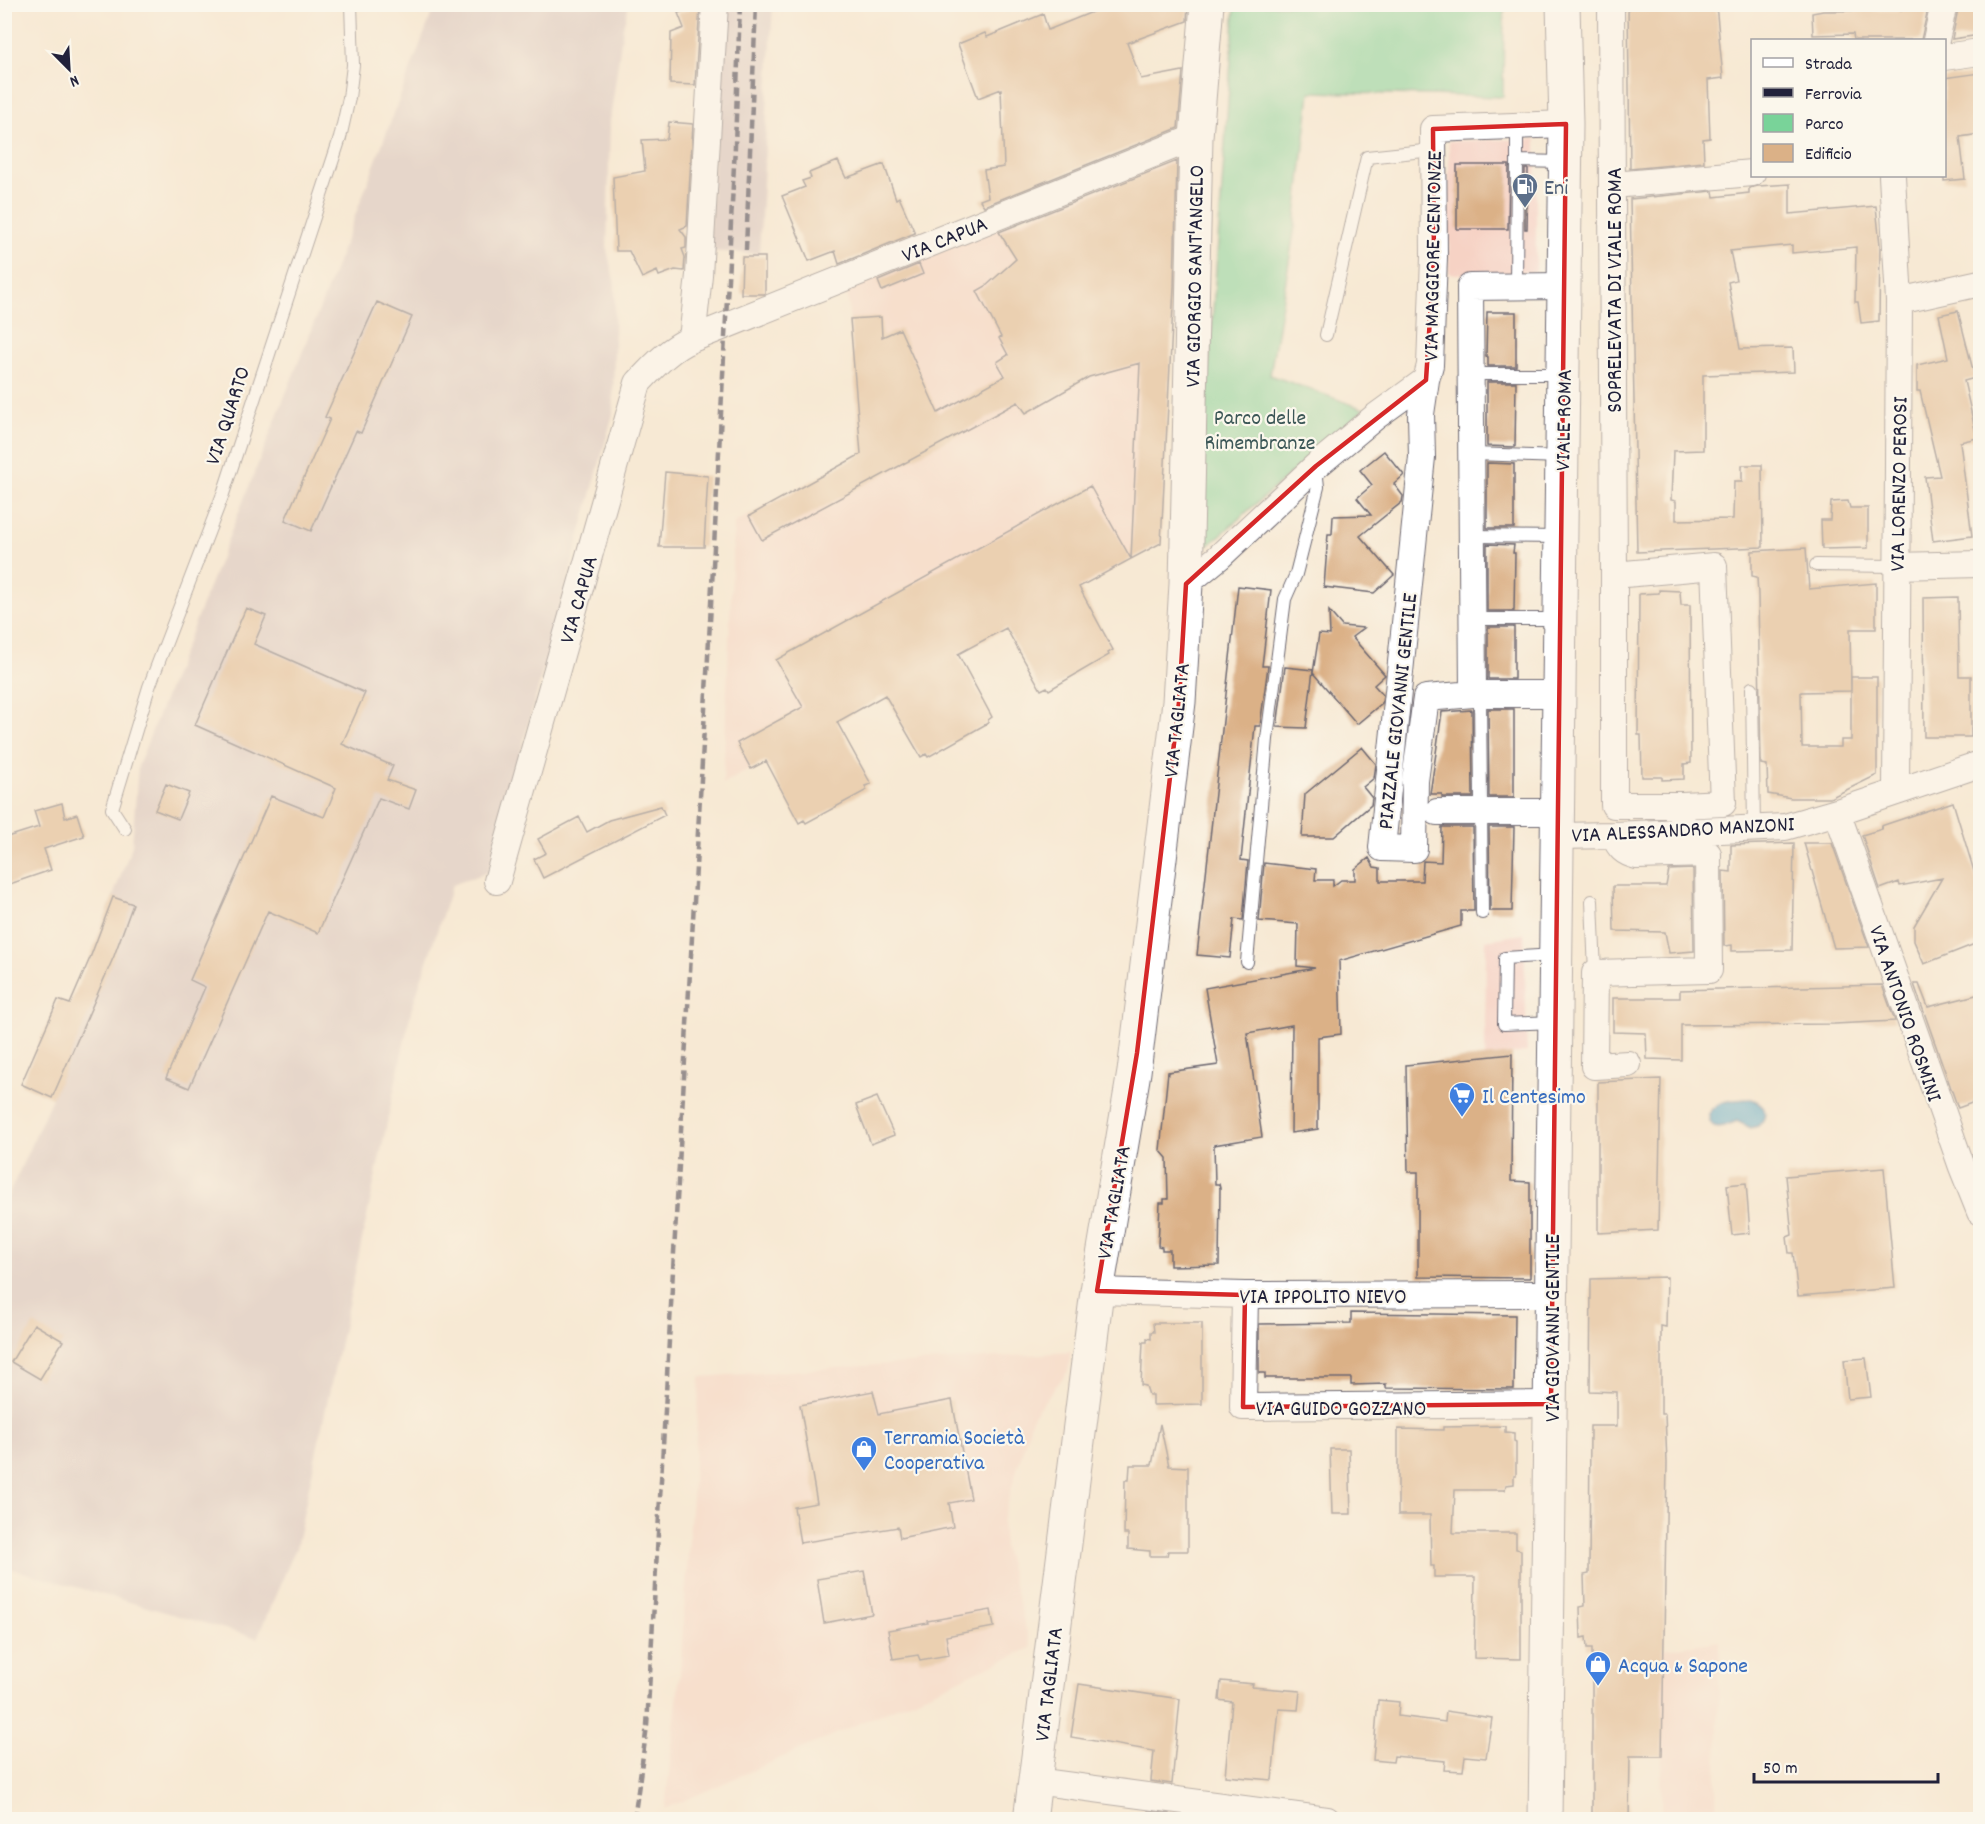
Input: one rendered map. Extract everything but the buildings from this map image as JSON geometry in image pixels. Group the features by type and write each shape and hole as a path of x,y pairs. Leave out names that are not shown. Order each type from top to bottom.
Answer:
{"street":[{"path":"692,339 699,275 715,4"},
{"name":"VIA GIORGIO SANT'ANGELO","path":"1186,584 1196,137 1207,4"},
{"name":"VIALE ROMA","path":"1557,824 1566,124 1563,4"},
{"name":"SOPRELEVATA DI VIALE ROMA","path":"1611,4 1614,805 1682,804"},
{"path":"1936,39 1944,4"},
{"path":"1946,57 1980,52"},
{"name":"VIA MAGGIORE CENTONZE","path":"1186,584 1219,557 1316,466 1375,417 1426,380 1430,365 1434,257 1433,129 1566,124"},
{"name":"VIA CAPUA","path":"497,881 638,383 680,344 1196,137"},
{"path":"1613,185 1751,173"},
{"name":"VIA LORENZO PEROSI","path":"1892,177 1899,301 1896,792"},
{"path":"1899,301 1980,283"},
{"path":"1477,694 1473,619 1470,287 1564,286"},
{"name":"PIAZZALE GIOVANNI GENTILE","path":"1426,380 1421,414 1422,457 1382,848 1414,849 1415,781 1426,698 1477,694 1559,694"},
{"path":"1896,566 1980,564"},
{"path":"1614,575 1714,566 1723,803 1682,804 1681,832"},
{"name":"VIA TAGLIATA","path":"1030,1820 1097,1291 1136,1062 1179,702 1186,584"},
{"name":"VIA ALESSANDRO MANZONI","path":"1437,813 1481,813 1614,835 1785,827 1980,764"},
{"name":"VIA ANTONIO ROSMINI","path":"1837,812 1980,1212"},
{"name":"VIA GIOVANNI GENTILE","path":"1545,1820 1557,824"},
{"path":"1614,835 1618,846 1627,854 1637,856 1708,854 1709,970 1595,973 1594,1066 1628,1065"},
{"name":"VIA IPPOLITO NIEVO","path":"1097,1291 1245,1295 1550,1294"},
{"name":"VIA GUIDO GOZZANO","path":"1245,1295 1243,1407 1551,1404"},
{"path":"1035,1781 1327,1820"}],"lane":[{"name":"VIA QUARTO","path":"125,829 112,809 149,687 223,494 340,138 349,98 353,65 351,4"},
{"path":"1516,287 1517,126"},
{"path":"1326,335 1367,157 1433,150"},
{"path":"1516,161 1565,162"},
{"path":"1472,375 1563,374"},
{"path":"1473,454 1562,457"},
{"path":"1247,962 1268,739 1285,599 1296,574 1318,487 1316,466"},
{"path":"1473,536 1561,537"},
{"path":"1816,565 1896,566"},
{"path":"1473,619 1560,619"},
{"path":"1752,688 1754,828"},
{"path":"1477,694 1482,913"},
{"path":"1592,901 1595,973"},
{"path":"1555,1022 1504,1024 1505,958 1556,954"}],"highlighted area":[{"path":"1566,124 1551,1404 1243,1407 1245,1295 1097,1291 1137,1053 1179,702 1186,584 1316,466 1426,380 1434,257 1433,129"}],"shaded area":[{"path":"435,5 629,5 623,27 610,121 607,250 615,284 613,414 488,872 452,885 411,1011 296,1548 257,1638 5,1567 5,1203 52,1098 21,1084 58,1000 70,1004 88,963 132,846 138,766 325,295"},
{"path":"723,5 773,5 759,254 708,251"},
{"path":"1536,139 1536,272 1449,274 1449,141"},
{"path":"1180,158 1161,543 723,784 734,523 861,454 847,288"},
{"path":"1524,934 1527,1052 1485,1057 1486,940"},
{"path":"1071,1352 1068,1371 1033,1415 1002,1521 1004,1547 1031,1648 665,1809 680,1673 700,1377"},
{"path":"1720,1641 1716,1819 1661,1820 1663,1649"}],"green space":[{"name":"Parco delle Rimembranze","path":"1235,5 1504,5 1503,97 1310,92 1295,226 1270,375 1364,409 1209,545 1203,542 1197,533"}],"water":[{"path":"1751,1099 1763,1106 1764,1118 1758,1126 1751,1128 1737,1121 1719,1127 1712,1124 1709,1113 1717,1105 1728,1101"}],"railway":[{"path":"634,1820 647,1726 711,604 735,146 740,4"},
{"path":"746,250 756,4"}],"place":[{"name":"Eni","path":"1525,209"},
{"name":"Il Centesimo","path":"1462,1118"},
{"name":"Terramia Società Cooperativa","path":"864,1472"},
{"name":"Acqua & Sapone","path":"1598,1687"}]}
